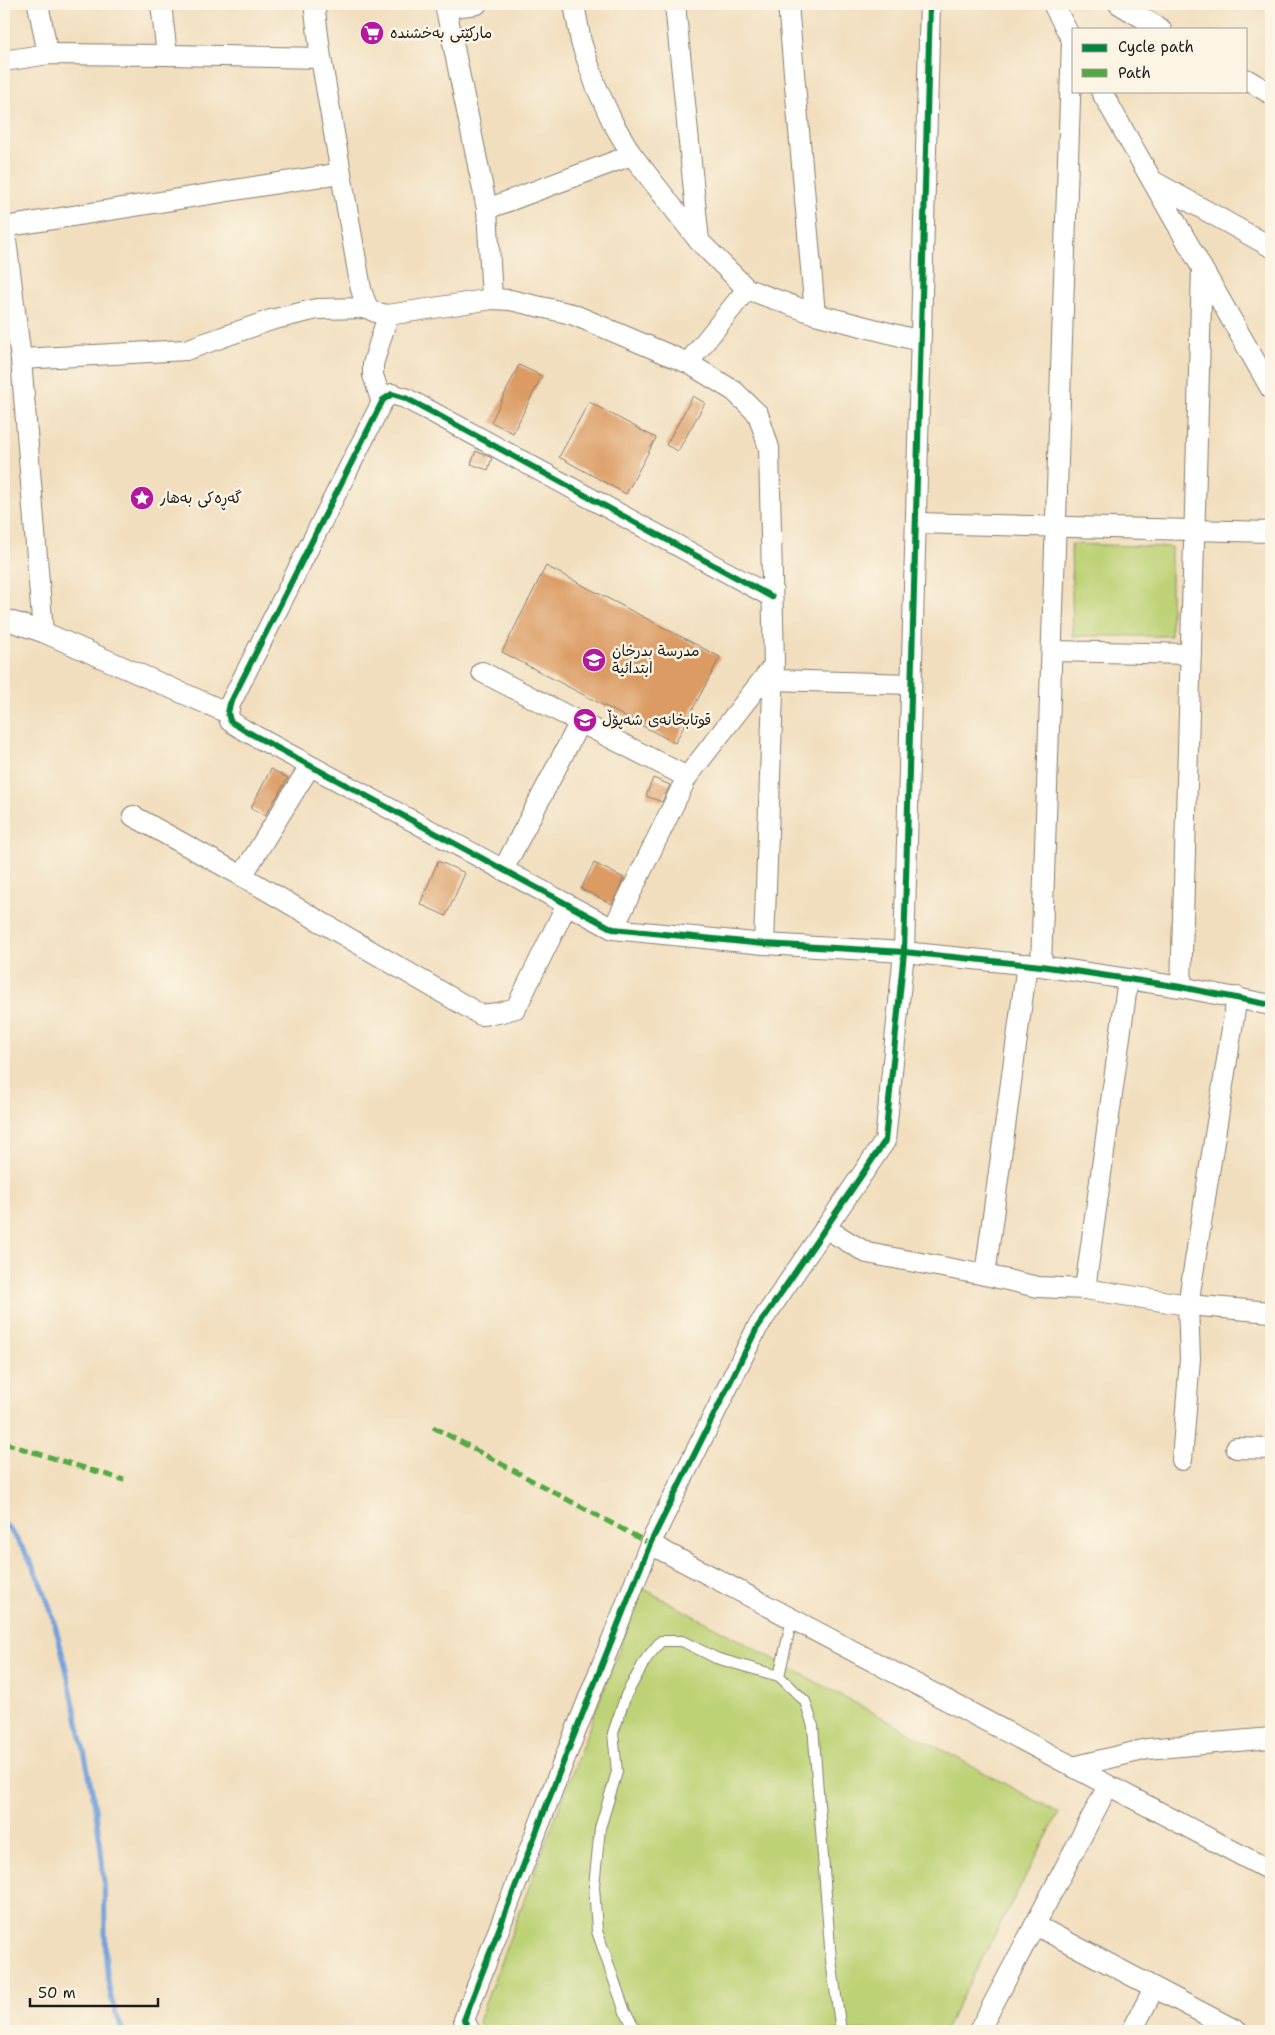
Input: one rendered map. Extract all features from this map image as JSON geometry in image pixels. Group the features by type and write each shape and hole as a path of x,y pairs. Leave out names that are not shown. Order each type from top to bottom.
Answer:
{"street":[{"path":"38,4 48,54"},
{"path":"160,4 167,55"},
{"path":"314,4 340,172 361,290 367,308"},
{"path":"477,4 445,6 486,209 492,299"},
{"path":"574,4 581,42 596,86 613,123 632,155 699,241 747,289 815,314 920,341"},
{"path":"676,4 699,241"},
{"path":"788,4 815,314"},
{"path":"470,2031 464,2020 650,1544 757,1328 885,1141 904,952 930,4"},
{"path":"1053,4 1072,41"},
{"path":"1119,4 1159,28"},
{"path":"4,61 48,54 321,58"},
{"path":"985,1275 1034,965 1052,651 1072,70"},
{"path":"1248,80 1271,94"},
{"path":"1102,92 1271,389"},
{"path":"486,209 632,155"},
{"path":"43,632 21,359 11,338 4,225 340,172"},
{"path":"1152,180 1271,247"},
{"path":"1181,987 1202,269"},
{"path":"688,363 747,289"},
{"path":"21,359 186,350 271,320 317,309 367,308 375,313 388,315 492,299 510,300 572,314 688,363 734,391 758,414 769,448 773,673 764,944"},
{"path":"382,403 373,375 373,364 388,315"},
{"path":"772,597 412,402 392,394 382,403 230,704 228,713 230,721 244,730 613,928 764,944 904,952 1034,965 1181,987 1271,1005"},
{"path":"916,523 1271,532"},
{"path":"4,619 43,632 228,713"},
{"path":"1052,651 1191,654"},
{"path":"482,672 687,777"},
{"path":"773,673 911,684"},
{"path":"613,928 687,777 773,673"},
{"path":"503,870 580,722"},
{"path":"242,876 310,766"},
{"path":"133,816 242,876 481,1015 516,1008 567,904"},
{"path":"1085,1290 1128,979"},
{"path":"1182,1460 1190,1359 1188,1305 1236,998"},
{"path":"825,1228 867,1254 985,1275 1038,1287 1085,1290 1188,1305 1271,1312"},
{"path":"1236,1448 1271,1449"},
{"path":"650,1544 1271,1871"},
{"path":"1073,1767 1147,1749 1271,1738"},
{"path":"979,2031 1108,1786"},
{"path":"1035,1925 1237,2031"},
{"path":"1132,2031 1154,1988"}],"lane":[{"path":"779,1676 792,1619"},
{"path":"637,2031 625,2012 597,1931 594,1886 600,1828 617,1772 614,1733 626,1695 646,1659 661,1641 682,1641 716,1658 779,1676 805,1701 813,1726 831,1960 841,2031"}],"green space":[{"path":"1071,544 1171,547 1171,636 1073,636"},
{"path":"642,1588 1059,1813 944,2031 485,2031 478,2022"}],"building":[{"path":"519,365 542,376 513,433 491,422"},
{"path":"693,396 705,403 678,451 666,445"},
{"path":"589,402 656,438 626,494 559,457"},
{"path":"476,451 492,458 488,470 471,464"},
{"path":"546,566 720,657 675,743 502,652"},
{"path":"271,769 288,778 265,816 251,808"},
{"path":"653,778 670,785 662,802 646,796"},
{"path":"438,861 465,873 446,916 420,904"},
{"path":"594,863 624,878 612,904 581,889"}],"waterway":[{"path":"4,1523 19,1542 41,1585 50,1608 63,1656 84,1748 96,1815 104,1883 108,1978 112,2002 123,2031"}],"marked path":[{"path":"433,1427 650,1544"},
{"path":"4,1443 124,1480"}],"cycle path":[{"path":"470,2031 464,2020 650,1544 757,1328 885,1141 904,952 930,4"},
{"path":"772,597 432,412 405,398 392,394 383,400 230,704 228,713 230,721 244,730 613,929 764,944 904,952 1041,966 1181,987 1271,1005"}],"place":[{"name":"مارکێتی بەخشندە","path":"372,33"},
{"name":"گەڕەکی بەهار","path":"142,498"},
{"name":"مدرسة بدرخان ابتدائية","path":"594,660"},
{"name":"قوتابخانەی شەپۆڵ","path":"585,720"}]}
